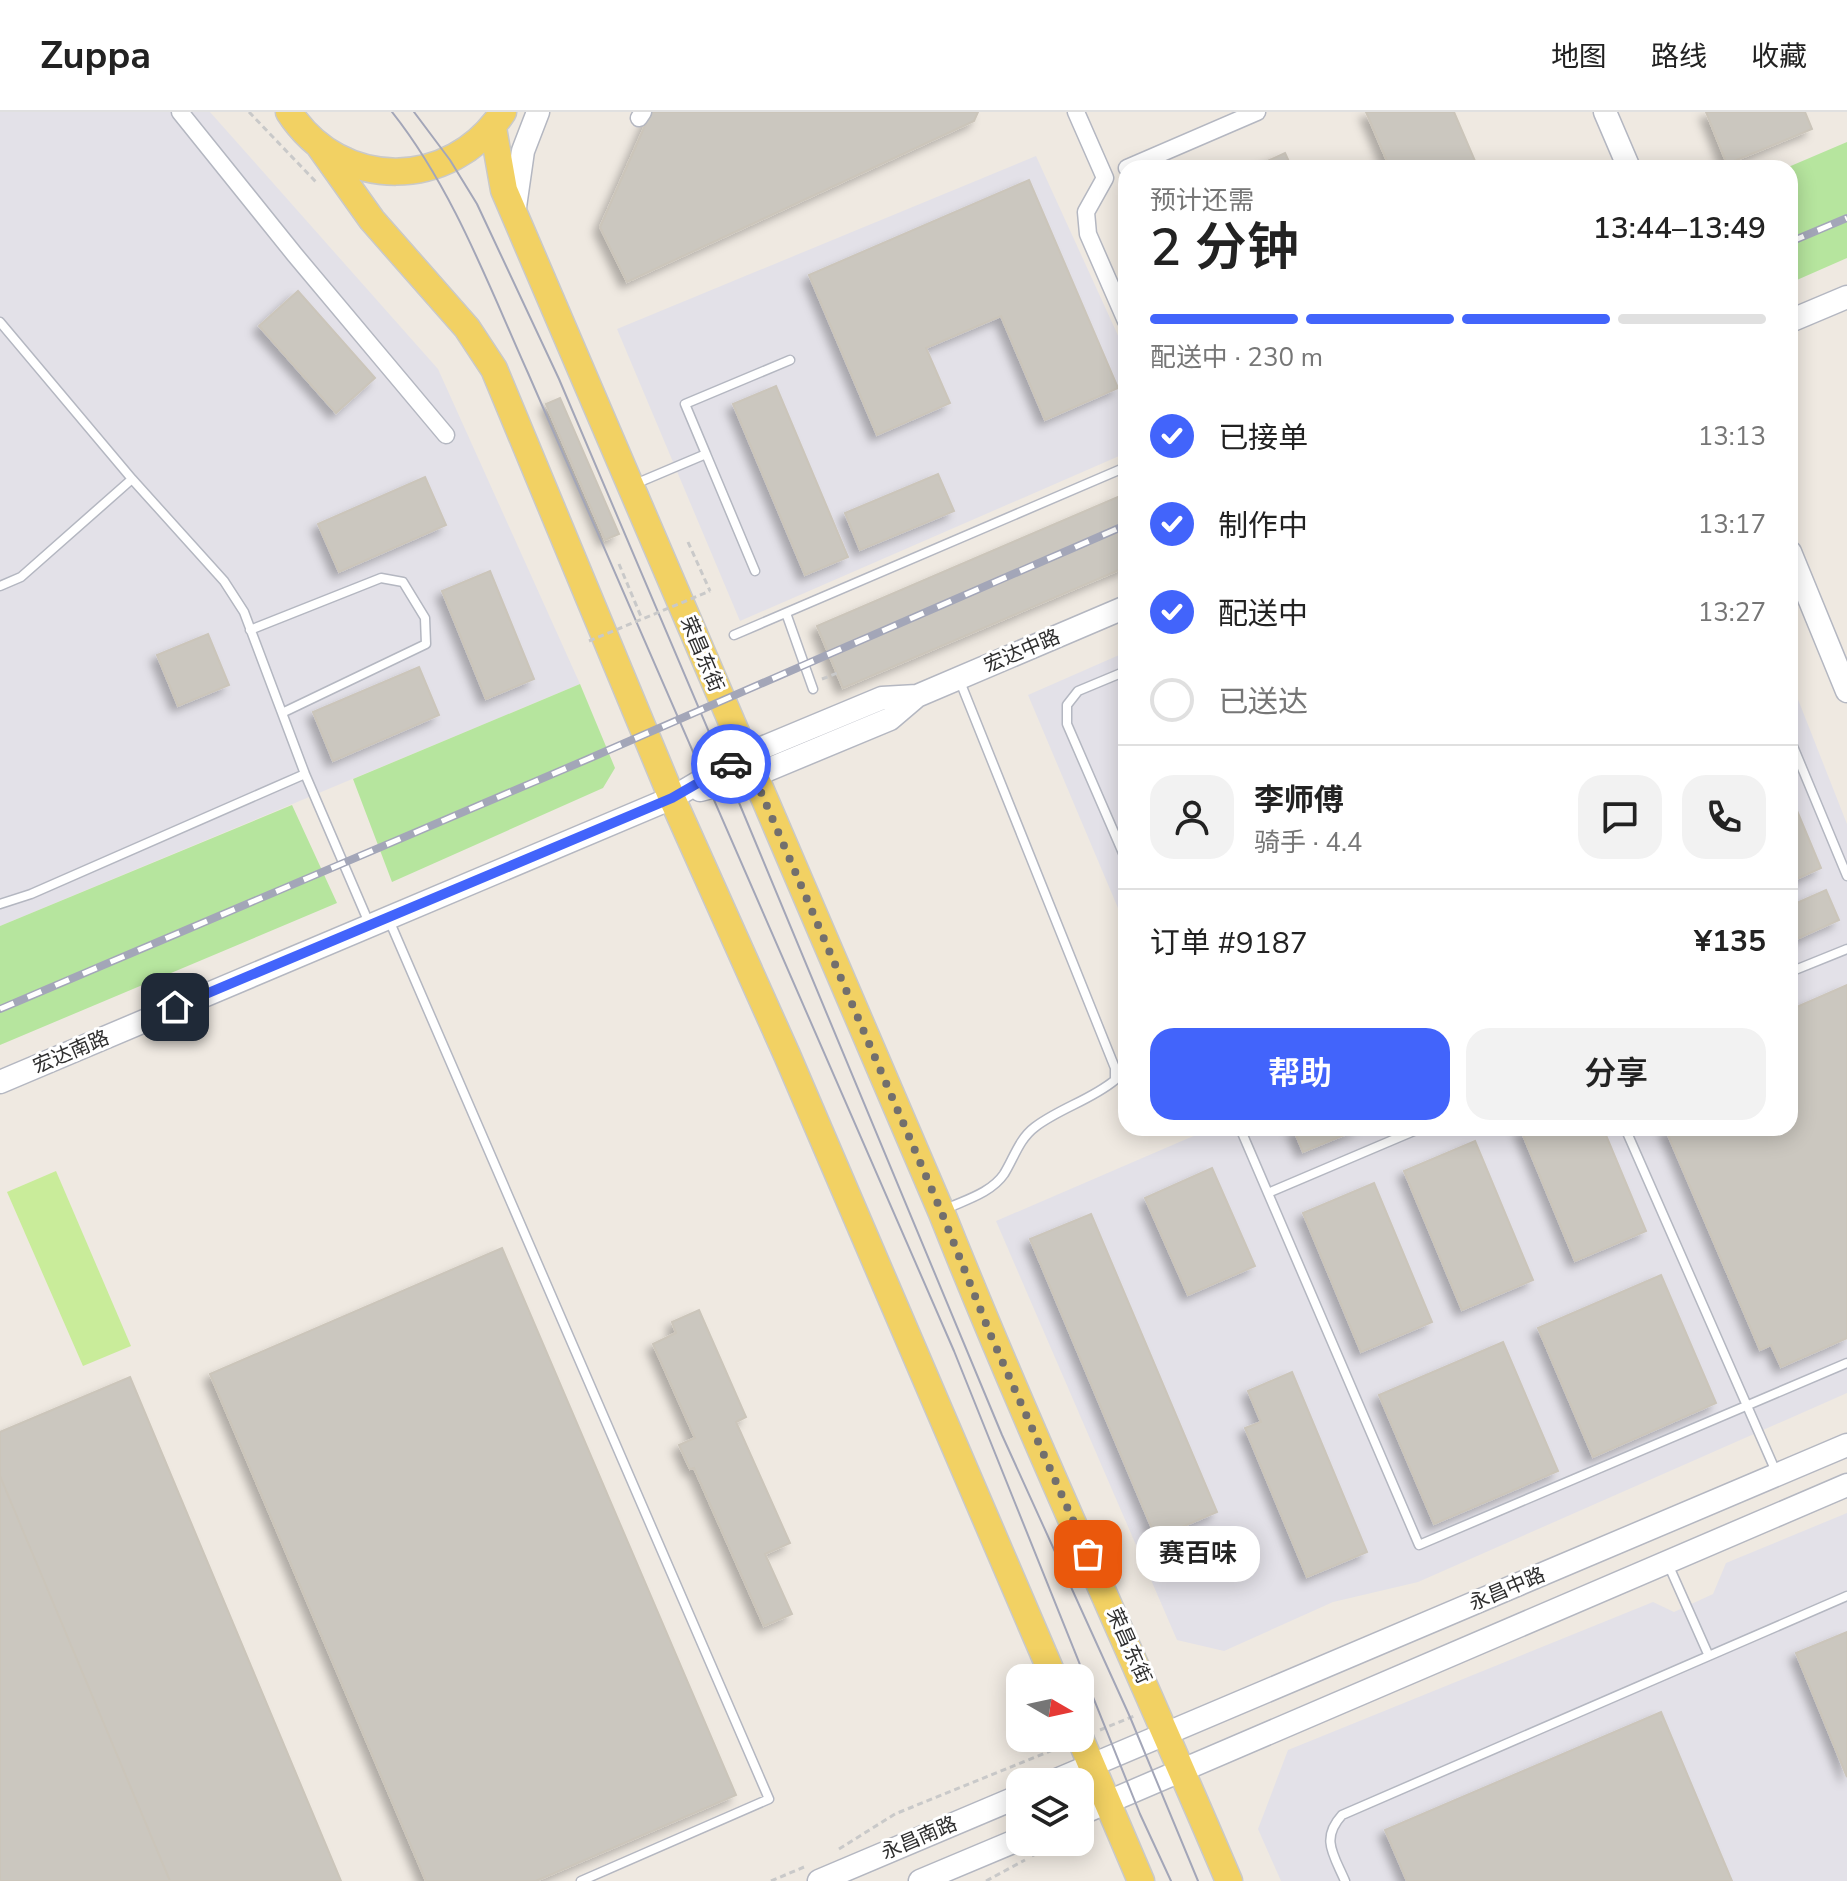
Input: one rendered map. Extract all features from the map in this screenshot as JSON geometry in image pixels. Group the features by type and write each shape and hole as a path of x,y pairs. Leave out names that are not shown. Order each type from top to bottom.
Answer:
{"main road":[{"path":"289,112 299,128 320,147 349,164 377,171 406,172 450,160 472,147 498,120"},
{"name":"荣昌东街","path":"498,120 504,190 941,1211 991,1336 1168,1734 1229,1881"},
{"path":"320,147 372,220 467,328 494,369 672,798 787,1055 1048,1664"},
{"path":"1086,1752 1141,1881"}],"street":[{"path":"180,112 446,435"},
{"path":"514,214 523,151 538,112"},
{"path":"1076,112 1098,180 1086,212 1088,234 1118,303"},
{"path":"1146,160 1257,112"},
{"path":"1605,112 1626,160"},
{"path":"1098,180 1118,172"},
{"path":"1798,318 1847,297"},
{"path":"1798,572 1847,691"},
{"name":"宏达中路","path":"672,798 749,766 890,719 917,696 1118,610"},
{"name":"宏达南路","path":"0,1082 672,798"},
{"name":"永昌中路","path":"1091,1765 1847,1445"},
{"name":"永昌中路","path":"1108,1802 1847,1485"},
{"path":"1084,1768 1091,1765"},
{"name":"永昌南路","path":"816,1872 1006,1801"},
{"path":"1094,1808 1108,1802"},
{"name":"永昌南路","path":"920,1881 1006,1845"}],"lane":[{"path":"0,322 132,479 224,581 244,612 305,774 378,920 769,1799 581,1881"},
{"path":"755,571 685,404 790,360"},
{"path":"630,485 706,454"},
{"path":"734,635 1118,470"},
{"path":"0,586 21,577 132,479"},
{"path":"250,630 381,578 403,582 425,618 426,644 282,713"},
{"path":"786,613 813,686"},
{"path":"1118,674 1078,691 1067,705 1067,724 1118,842"},
{"path":"941,1211 984,1192 1002,1176 1016,1149 1031,1130 1062,1108 1104,1089 1115,1080 1115,1068 959,678"},
{"path":"1798,758 1847,876"},
{"path":"0,904 31,894 305,774"},
{"path":"1798,969 1847,949"},
{"path":"1243,1136 1419,1545 1847,1363"},
{"path":"1268,1193 1402,1136"},
{"path":"1629,1136 1777,1474"},
{"path":"1667,1562 1708,1654"},
{"path":"1345,1881 1329,1843 1331,1827 1342,1815 1847,1596"}],"path":[{"path":"249,112 325,192"},
{"path":"589,641 710,591 688,542"},
{"path":"619,564 642,619"},
{"path":"813,686 837,673"},
{"path":"1094,1732 1136,1715"},
{"path":"838,1850 895,1814 1046,1752"},
{"path":"771,1881 816,1872"}],"shaded area":[{"path":"0,112 210,112 438,369 580,684 0,926"},
{"path":"1036,156 1118,335 1118,456 740,621 617,329"},
{"path":"1118,656 1118,908 1028,695"},
{"path":"1798,699 1847,824 1847,1393 1418,1582 1333,1602 1224,1651 1177,1640 996,1221 1193,1136 1798,1136"},
{"path":"1847,1513 1847,1881 1281,1881 1258,1829 1288,1750 1653,1602 1674,1612 1713,1594 1726,1563"}],"green space":[{"path":"1847,142 1847,258 1798,279 1798,163"},
{"path":"580,684 615,768 603,788 392,882 353,779"},
{"path":"292,805 337,903 0,1045 0,926"},
{"path":"56,1171 131,1346 83,1366 7,1192"}],"building":[{"path":"651,112 978,112 974,121 627,282 600,227"},
{"path":"1366,112 1454,112 1475,160 1387,160"},
{"path":"1706,112 1805,112 1812,129 1737,160 1725,160"},
{"path":"1285,153 1288,160 1270,160"},
{"path":"1029,180 1118,388 1045,420 1001,316 926,348 950,403 877,435 809,275"},
{"path":"298,291 375,378 336,413 259,326"},
{"path":"776,386 848,557 805,575 733,404"},
{"path":"560,398 619,534 605,540 546,404"},
{"path":"938,474 954,511 860,550 845,513"},
{"path":"425,477 446,525 339,572 318,524"},
{"path":"1118,497 1118,570 843,688 817,626"},
{"path":"490,571 534,679 486,699 442,591"},
{"path":"208,634 229,685 178,706 157,655"},
{"path":"419,667 439,715 333,761 313,712"},
{"path":"1798,813 1821,868 1798,878"},
{"path":"1826,890 1839,920 1798,938 1798,902"},
{"path":"1847,985 1847,1338 1781,1367 1771,1345 1760,1350 1668,1136 1798,1136 1798,1006"},
{"path":"1296,1136 1342,1136 1303,1152"},
{"path":"1523,1136 1606,1136 1646,1231 1575,1261"},
{"path":"1475,1141 1533,1280 1462,1310 1404,1171"},
{"path":"1212,1168 1255,1266 1188,1295 1145,1198"},
{"path":"1374,1183 1432,1322 1361,1352 1303,1213"},
{"path":"1091,1214 1217,1512 1156,1538 1030,1239"},
{"path":"502,1248 736,1795 536,1881 426,1881 210,1374"},
{"path":"1661,1275 1716,1403 1593,1457 1538,1328"},
{"path":"699,1310 746,1417 736,1422 790,1543 765,1554 792,1614 764,1626 694,1468 690,1469 679,1445 695,1438 653,1344 676,1333 672,1322"},
{"path":"1503,1342 1558,1471 1434,1524 1379,1395"},
{"path":"1292,1372 1367,1552 1307,1577 1245,1428 1261,1422 1248,1391"},
{"path":"130,1377 341,1881 170,1881 5,1488 0,1476 0,1432"},
{"path":"0,1476 5,1488 170,1881 0,1881"},
{"path":"1847,1632 1847,1777 1796,1653"},
{"path":"1661,1712 1732,1881 1407,1881 1385,1830"}],"tram line":[{"path":"392,112 414,142 451,205 498,306 954,1351 1140,1814 1171,1881"},
{"path":"414,112 450,160 477,204 559,379 1002,1435 1130,1717 1198,1881"}],"railway":[{"path":"1798,239 1847,218"},
{"path":"0,1009 588,759 1118,528"}],"way so far":[{"path":"731,764 745,755 941,1211 991,1336 1088,1554"}],"place":[{"name":"赛百味","path":"1088,1554"}],"route":[{"path":"175,1007 672,798 731,764"}]}
